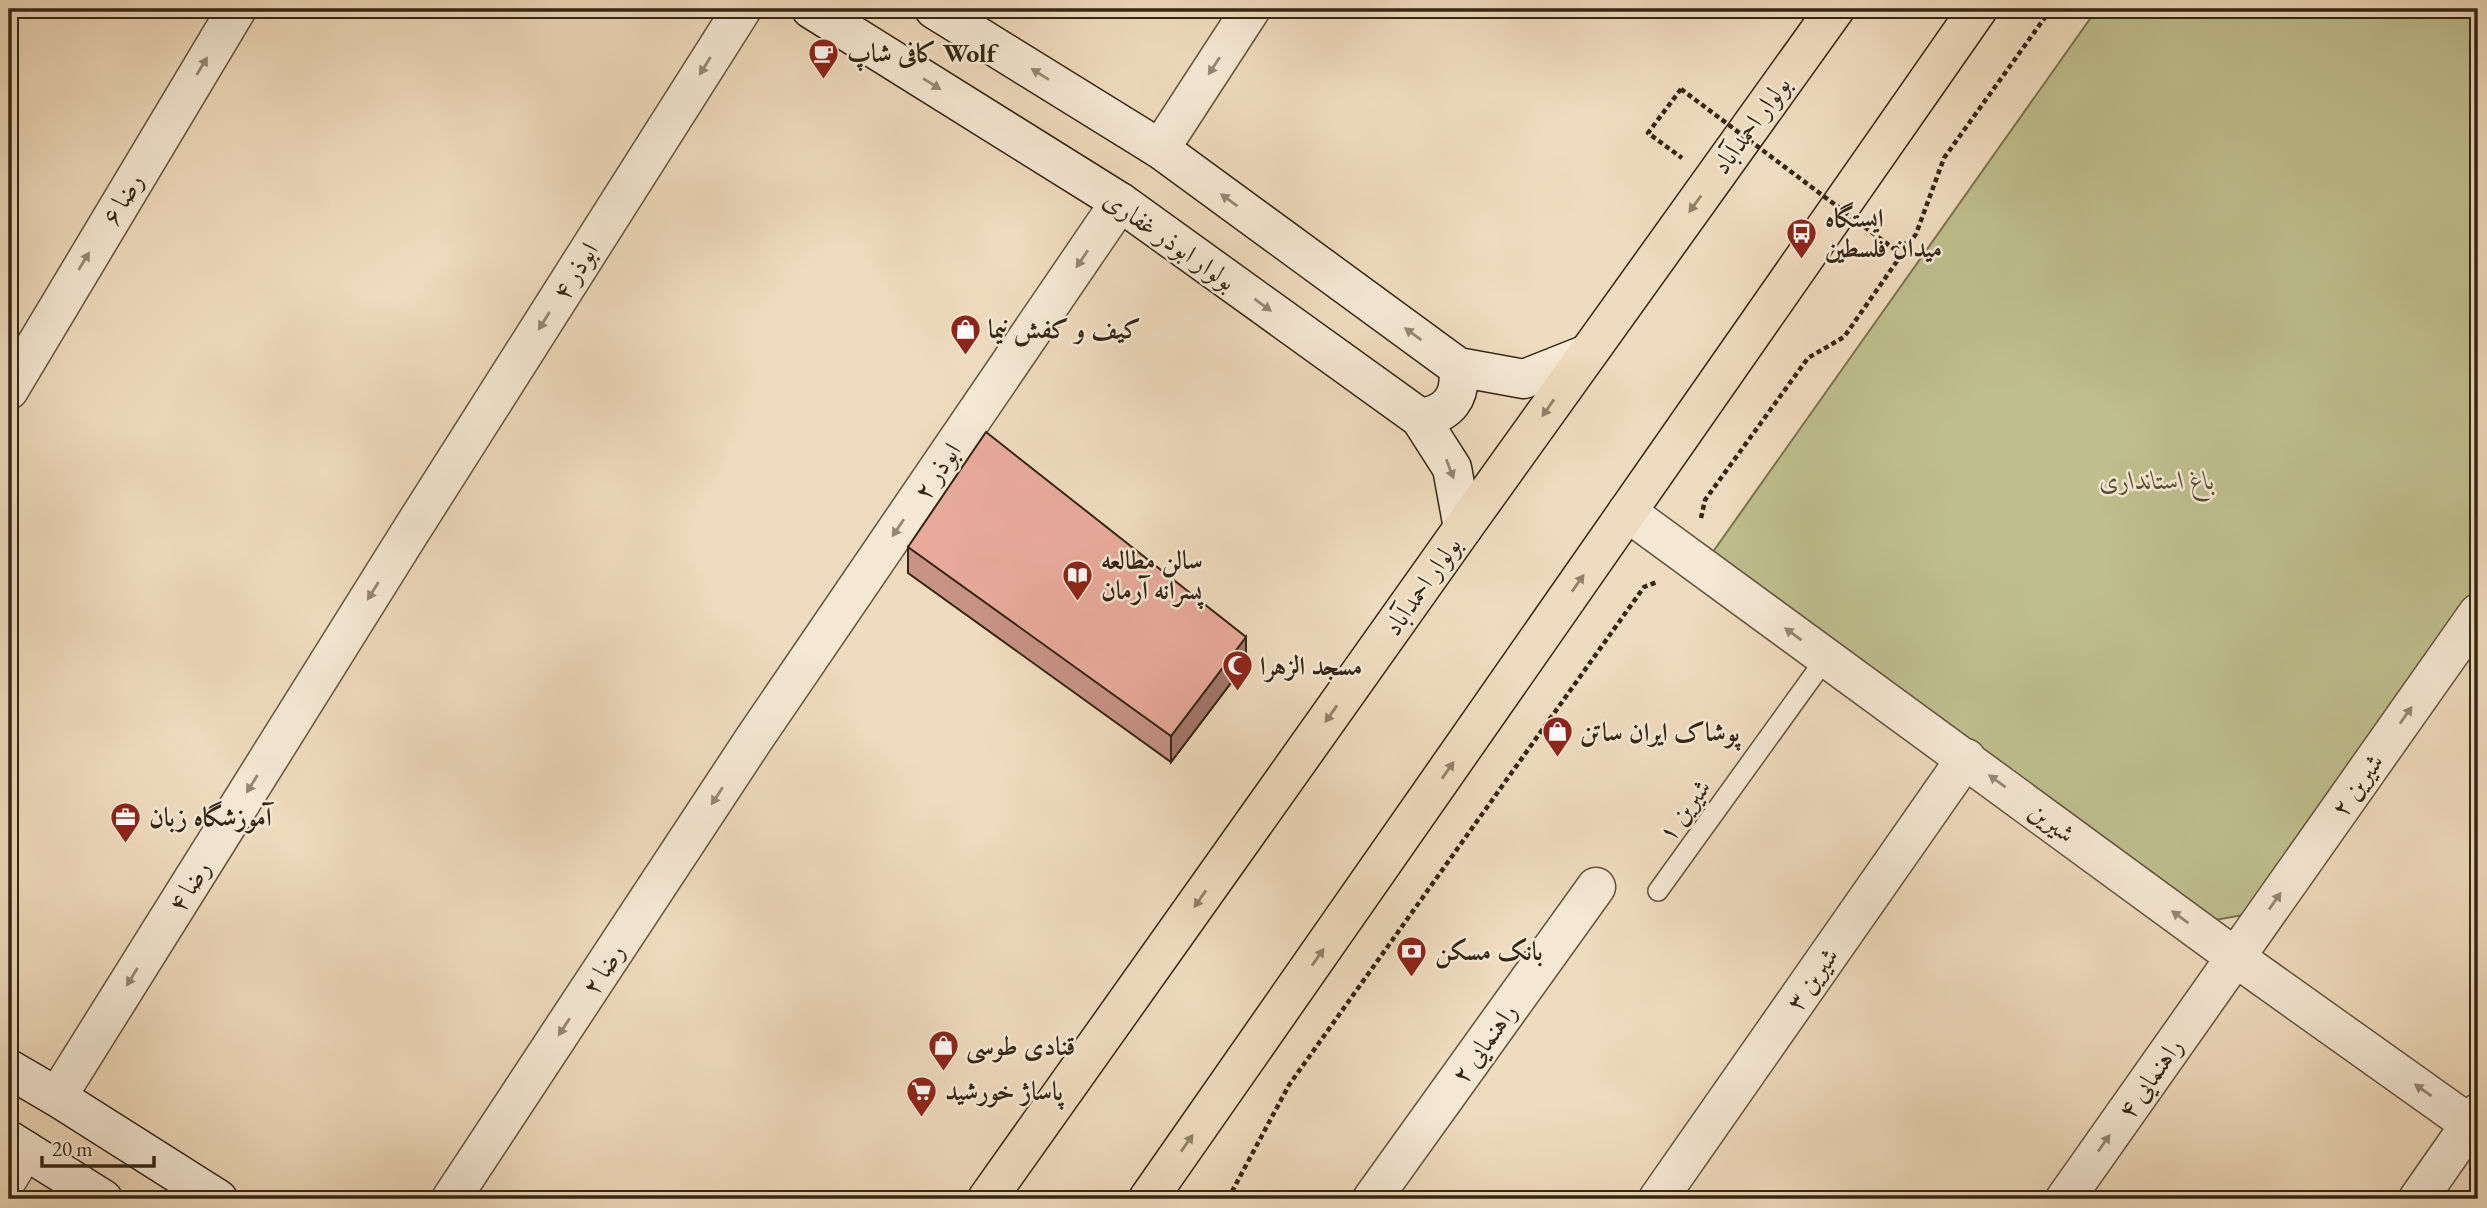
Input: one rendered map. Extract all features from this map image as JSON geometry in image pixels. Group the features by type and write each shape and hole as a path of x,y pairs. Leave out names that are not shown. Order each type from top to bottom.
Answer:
{"main road":[{"name":"بولوار احمدآباد","path":"987,1199 1835,9"},
{"path":"1148,1199 1978,9"}],"street":[{"name":"رضا ۶","path":"9,390 237,9"},
{"name":"ابوذر ۴","path":"409,534 742,9"},
{"name":"بولوار ابوذر غفاری","path":"811,9 1120,202 1420,418 1452,468 1463,528"},
{"path":"934,9 1160,149 1458,367 1524,379 1587,354"},
{"path":"1160,149 1251,9"},
{"name":"ابوذر ۲","path":"754,739 1120,202"},
{"path":"1420,418 1434,416 1447,408 1460,382 1458,367"},
{"name":"شیرین","path":"1627,512 2235,957 2476,1122"},
{"name":"رضا ۴","path":"57,1097 409,534"},
{"name":"شیرین ۲","path":"2235,957 2478,613"},
{"name":"رضا ۲","path":"451,1199 754,739"},
{"name":"شیرین ۳","path":"1658,1199 1966,758"},
{"name":"راهنمایی ۲","path":"1372,1199 1596,887"},
{"name":"راهنمایی ۴","path":"2065,1199 2235,957"},
{"path":"9,1069 218,1199"},
{"path":"2418,1199 2476,1122"},
{"path":"14,1156 103,1199"}],"lane":[{"name":"شیرین ۱","path":"1658,891 1826,658"}],"path":[{"path":"1227,1199 1289,1085 1644,587 1670,577 1696,539 1705,500 1808,358 1844,337 1916,234 1944,158 2051,9"},
{"path":"1648,133 1681,89 1894,249 1911,240"}],"green space":[{"name":"باغ استانداری","path":"2097,9 2478,9 2478,588 2249,914 2215,920 1710,556"}],"building":[{"name":"سالن مطالعه پسرانه آرمان","path":"986,432 1246,637 1171,736 908,547"}],"place":[{"name":"کافی شاپ Wolf","path":"824,80"},
{"name":"ایستگاه میدان فلسطین","path":"1802,260"},
{"name":"کیف و کفش نیما","path":"965,356"},
{"name":"سالن مطالعه پسرانه آرمان","path":"1078,602"},
{"name":"مسجد الزهرا","path":"1237,693"},
{"name":"پوشاک ایران ساتن","path":"1557,759"},
{"name":"آموزشگاه زبان","path":"126,844"},
{"name":"بانک مسکن","path":"1412,978"},
{"name":"قنادی طوسی","path":"943,1073"},
{"name":"پاساژ خورشید","path":"922,1118"}]}
